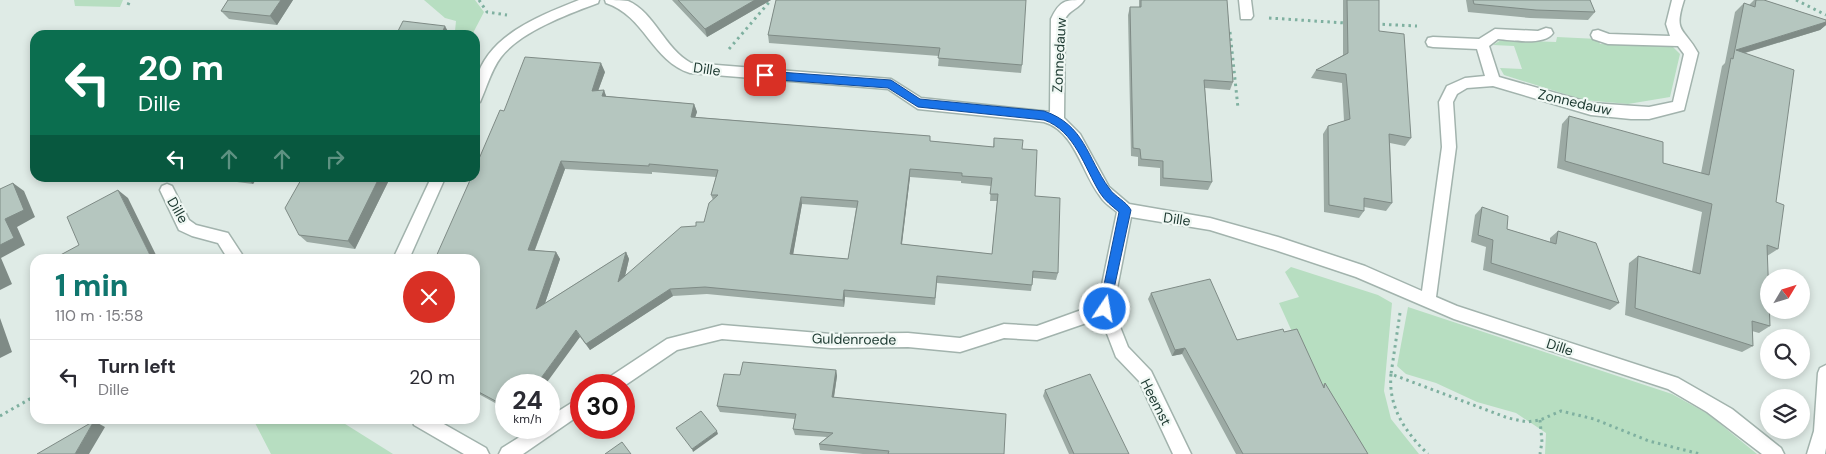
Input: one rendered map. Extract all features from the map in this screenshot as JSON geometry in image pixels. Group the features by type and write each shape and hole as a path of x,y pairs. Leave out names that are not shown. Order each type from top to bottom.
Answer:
{"street":[{"path":"480,87 493,58 505,44 549,20 593,0"},
{"name":"Dille","path":"611,0 624,4 634,12 673,58 683,65 711,71 891,84 918,103 1044,116 1057,120"},
{"name":"Zonnedauw","path":"1057,120 1058,19 1061,10 1078,0"},
{"path":"1245,0 1246,16"},
{"name":"Zonnedauw","path":"1428,301 1449,147 1446,102 1452,90 1466,83 1493,82 1591,108 1631,113 1649,113 1679,106 1692,52 1673,30 1671,20 1678,0"},
{"path":"1433,42 1482,44 1495,34 1540,36 1546,33"},
{"path":"1598,35 1608,39 1682,41"},
{"path":"1482,44 1493,82"},
{"path":"1057,120 1075,138 1104,190 1111,199 1125,210 1105,309"},
{"path":"403,254 436,182"},
{"name":"Dille","path":"167,190 184,225 192,230 223,238 229,243 235,254"},
{"name":"Dille","path":"1125,210 1210,224 1360,271 1454,312 1679,387 1715,406 1775,454"},
{"name":"Guldenroede","path":"628,374 673,344 722,332 832,341 908,340 960,345 1004,331 1037,333 1105,309"},
{"name":"Heemst","path":"1105,309 1122,352 1145,376 1182,454"},
{"path":"1816,454 1822,431 1826,373"},
{"path":"429,424 480,454"},
{"path":"508,454 530,439"}],"path":[{"path":"128,5 130,0"},
{"path":"711,71 771,0"},
{"path":"1796,0 1826,15"},
{"path":"1238,108 1228,16 1354,23"},
{"path":"1373,24 1428,27 1433,42"},
{"path":"1411,293 1402,306 1389,385 1395,410 1402,424 1428,454"},
{"path":"1391,374 1508,418 1527,422 1540,420 1561,411 1594,419 1649,442 1700,454"},
{"path":"0,416 30,399"},
{"path":"1540,420 1542,442 1540,454"}],"green space":[{"path":"74,0 123,0 120,7 75,6"},
{"path":"424,0 475,0 484,12 475,30 455,30 456,21 445,18"},
{"path":"1557,37 1598,39 1600,44 1672,46 1680,54 1670,97 1628,104 1584,100 1504,75 1500,68 1522,69 1514,46 1493,45 1501,40 1556,42"},
{"path":"1291,267 1378,295 1392,303 1384,391 1391,419 1419,454 1363,454 1303,356 1279,303 1299,297 1285,272"},
{"path":"1408,307 1672,394 1708,414 1757,454 1545,454 1546,433 1516,413 1477,402 1436,383 1406,374 1397,366"},
{"path":"256,424 345,424 393,454 271,454"}],"building":[{"path":"228,0 281,0 270,16 221,11"},
{"path":"678,0 755,0 705,29"},
{"path":"776,0 1026,0 1022,65 938,58 940,48 768,35"},
{"path":"1141,0 1227,0 1233,82 1204,80 1212,182 1163,178 1163,161 1141,159 1140,149 1133,148 1130,7 1141,7"},
{"path":"1347,0 1379,0 1379,31 1404,34 1411,138 1389,134 1392,203 1364,198 1364,211 1329,205 1328,126 1350,119 1346,74 1316,70 1348,53"},
{"path":"1473,0 1590,0 1595,12 1536,10 1474,4"},
{"path":"1756,0 1764,0 1826,20 1826,22 1736,50 1794,70 1776,202 1784,205 1778,249 1767,245 1768,269 1760,269 1760,319 1770,319 1770,326 1752,321 1753,346 1635,308 1638,256 1700,274 1712,204 1565,161 1569,116 1663,142 1663,163 1709,175 1731,58 1733,59 1744,3 1755,7"},
{"path":"403,21 445,26 443,30 398,30"},
{"path":"525,57 601,63 592,91 604,90 602,96 694,104 691,117 930,136 930,141 994,147 994,138 1023,140 1022,149 1037,150 1035,196 1060,198 1058,273 1033,271 1032,285 937,276 935,298 844,290 843,300 705,287 670,289 586,344 576,330 544,374 495,374 495,401 480,393 480,254 437,254 469,182 480,182 480,156 500,110 504,111","holes":["561,161 649,166 649,164 718,170 711,195 718,195 709,203 704,222 696,222 696,226 681,227 618,282 626,252 536,309 556,252 528,250","910,169 962,173 962,176 992,178 990,194 998,194 992,254 901,244","801,197 858,201 848,259 790,254"]},
{"path":"300,182 377,182 348,241 299,235 285,208"},
{"path":"13,183 24,210 5,219 14,238 0,245 0,189"},
{"path":"118,190 150,254 62,254 79,245 67,217"},
{"path":"1482,207 1508,216 1507,229 1556,244 1558,231 1596,243 1619,303 1491,263 1493,240 1478,235"},
{"path":"1210,279 1237,340 1283,329 1284,332 1297,329 1324,388 1325,383 1368,454 1243,454 1185,348 1175,350 1151,293"},
{"path":"743,362 836,370 832,397 1006,414 1004,454 888,454 889,451 819,444 833,433 793,429 796,414 717,406 724,374 740,375"},
{"path":"1090,374 1129,454 1074,454 1045,390"},
{"path":"701,411 717,431 692,449 676,428"},
{"path":"89,424 92,424 75,454 37,454"},
{"path":"622,442 631,454 605,454"}],"route":[{"path":"765,75 891,84 918,103 1044,116 1057,120 1075,138 1104,190 1111,199 1125,210 1105,309"}]}
